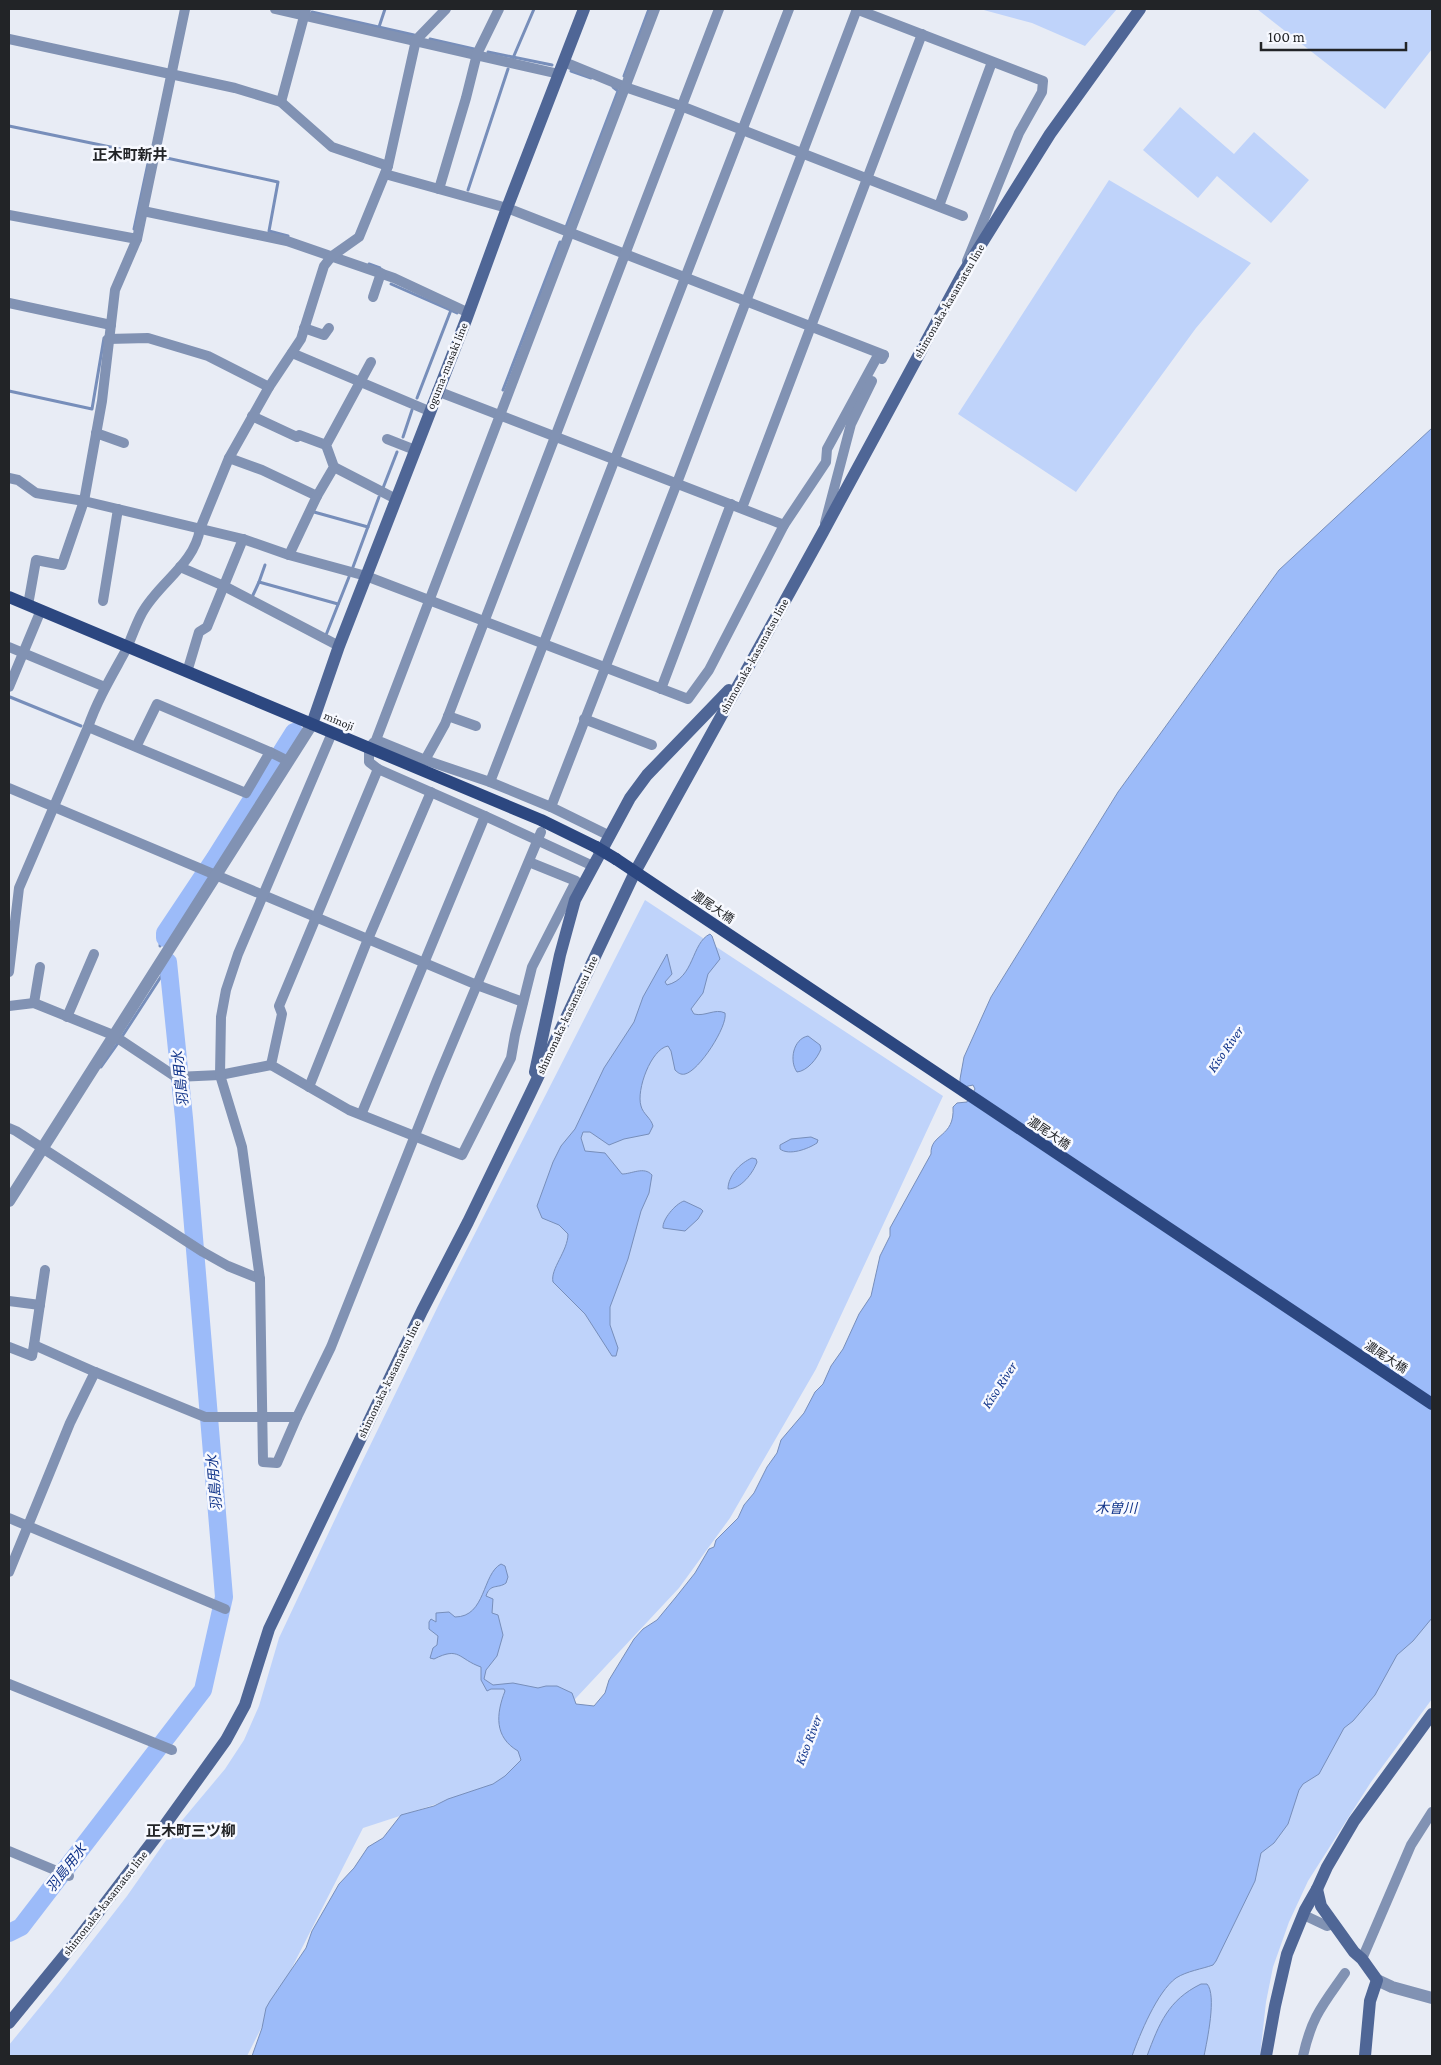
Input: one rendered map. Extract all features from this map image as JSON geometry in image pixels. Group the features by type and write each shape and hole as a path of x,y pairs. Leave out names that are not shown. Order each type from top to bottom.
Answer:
{"main road":[{"name":"oguma-masaki line","path":"312,724 339,646 429,411 469,313 507,208 584,9"},
{"name":"shimonaka-kasamatsu line","path":"9,2023 162,1829 226,1740 245,1705 269,1629 422,1311 468,1222 530,1094 635,872 824,532 962,275 1050,134 1140,9"},
{"name":"minoji","path":"9,597 332,733 373,744 596,847 652,883"},
{"path":"530,1094 560,955 575,900 630,798 647,775 722,699 751,661"},
{"name":"濃尾大橋","path":"652,883 1432,1404"},
{"path":"1266,2056 1287,1954 1305,1910 1327,1866 1354,1821 1432,1714"},
{"path":"1317,1889 1321,1906 1354,1952 1362,1958 1378,1980 1370,2001 1365,2056"}],"street":[{"path":"28,605 36,560 62,565 84,501 102,401 115,290 137,239 185,9"},
{"path":"275,9 306,12 477,54 562,68 681,106 963,216"},
{"path":"9,972 20,888 97,702 127,647 142,612 157,591 189,556 198,538 229,458 269,387 292,353 304,328 324,266 332,256 359,237 386,170 416,40 446,9"},
{"path":"439,189 477,54 499,9"},
{"path":"593,866 539,836 485,816 378,769 369,762 373,744 655,9"},
{"path":"425,760 448,716 719,9"},
{"path":"490,782 545,644 789,9"},
{"path":"551,807 677,483 857,9 1043,81 1042,92 1019,133 972,245 962,275"},
{"path":"281,102 306,12"},
{"path":"742,508 922,34"},
{"path":"9,38 235,88 281,102 332,147 386,170 439,189 507,208 884,355"},
{"path":"939,206 992,62"},
{"path":"143,211 287,241 381,273 469,313"},
{"path":"9,215 137,239"},
{"path":"373,297 381,273"},
{"path":"9,303 110,325"},
{"path":"304,328 324,335 329,328"},
{"path":"108,339 148,338 208,356 269,387"},
{"path":"292,353 429,411"},
{"path":"824,532 829,505 851,424 884,355"},
{"path":"9,478 18,480 36,493 84,501 243,539 289,555 366,576 605,666 688,700 709,670 784,525 826,462 828,449 876,359 884,355"},
{"path":"326,445 349,416 360,381 371,362"},
{"path":"438,391 784,525"},
{"path":"252,416 296,438 299,435 326,445 334,467 396,499"},
{"path":"96,432 124,443"},
{"path":"387,439 415,450"},
{"path":"229,458 262,470 317,496"},
{"path":"289,555 317,496 334,467"},
{"path":"661,689 731,504"},
{"path":"103,601 118,509"},
{"path":"187,672 199,632 207,627 243,539"},
{"path":"180,567 224,586 339,646"},
{"path":"9,687 41,610"},
{"path":"9,647 105,687"},
{"path":"136,746 157,704 288,761"},
{"path":"448,716 476,726"},
{"path":"584,719 652,746"},
{"path":"9,1201 214,873 312,724"},
{"path":"88,727 246,793 272,754"},
{"path":"332,733 238,954 226,990 221,1017 220,1075 242,1147 260,1279 263,1462 277,1463 331,1347 539,836"},
{"path":"373,744 490,782 551,807 610,836"},
{"path":"271,1065 282,1014 279,1006 378,769"},
{"path":"9,788 52,808 316,916 477,986 523,1002"},
{"path":"309,1087 368,939 431,792"},
{"path":"361,1115 485,816"},
{"path":"9,1006 34,1002 114,1035 176,1077 188,1078 220,1075 271,1065 361,1115 462,1155 511,1058 532,967 576,881 529,862"},
{"path":"67,1016 94,954"},
{"path":"34,1002 40,967"},
{"path":"9,1128 203,1252 228,1266 260,1279"},
{"path":"9,1347 32,1356 45,1270"},
{"path":"9,1301 40,1305"},
{"path":"34,1345 205,1417 297,1417"},
{"path":"9,1572 70,1423 95,1372"},
{"path":"9,1518 225,1609"},
{"path":"9,1684 172,1750"},
{"path":"1362,1958 1411,1845 1432,1812"},
{"path":"9,1851 69,1876"},
{"path":"1308,1917 1327,1926 1334,1924"},
{"path":"1303,2056 1314,2018 1323,2002 1345,1973"},
{"path":"1378,1980 1392,1987 1432,1998"}],"shaded area":[{"path":"980,9 1117,9 1085,46 1032,23"},
{"path":"1257,9 1432,9 1432,49 1385,109"},
{"path":"1180,107 1234,154 1254,132 1309,180 1271,223 1217,176 1198,198 1143,150"},
{"path":"1109,180 1251,263 1196,328 1076,492 958,414"},
{"path":"645,900 943,1096 816,1369 730,1518 679,1588 576,1698 510,1780 363,1828 247,2056 9,2056 9,2045 127,1896 169,1836 225,1769 244,1740 259,1706 279,1638 362,1462 441,1300"},
{"path":"1432,1605 1432,1699 1371,1782 1308,1881 1289,1922 1273,1967 1266,2002 1260,2056 1126,2056 1131,2039 1276,1820"}],"water":[{"name":"木曽川","path":"1432,428 1432,1618 1413,1641 1397,1655 1375,1695 1353,1721 1344,1728 1319,1774 1303,1784 1299,1790 1288,1824 1274,1843 1261,1853 1255,1881 1216,1961 1213,1965 1180,1976 1169,1984 1150,2014 1132,2056 252,2056 262,2028 266,2008 306,1948 312,1931 339,1884 354,1868 368,1847 383,1838 401,1815 434,1806 448,1799 493,1784 505,1776 521,1760 518,1751 505,1739 499,1724 504,1689 491,1689 487,1691 481,1680 481,1667 459,1655 449,1654 434,1659 430,1658 433,1648 437,1645 438,1636 429,1629 431,1619 436,1622 436,1613 449,1612 455,1617 465,1615 473,1610 483,1594 490,1576 501,1564 505,1566 508,1577 506,1583 490,1589 486,1596 493,1599 492,1613 498,1615 503,1635 497,1656 486,1670 484,1679 493,1685 513,1683 538,1688 557,1686 572,1693 576,1704 594,1706 605,1693 609,1680 634,1639 643,1629 657,1620 695,1573 709,1549 714,1547 716,1540 738,1518 744,1505 754,1493 767,1467 777,1453 781,1440 804,1413 815,1392 823,1384 831,1366 843,1349 859,1314 871,1296 880,1256 890,1236 890,1228 931,1154 934,1142 947,1130 953,1117 953,1107 957,1103 967,1102 975,1089 973,1085 964,1087 960,1085 960,1079 964,1057 991,997 1118,792 1279,570"},
{"path":"710,934 720,959 708,974 703,993 691,1009 694,1014 698,1015 717,1011 725,1013 725,1019 722,1028 705,1057 691,1071 680,1074 675,1070 668,1046 656,1054 646,1071 640,1099 643,1111 653,1126 649,1134 624,1139 609,1145 590,1132 583,1132 581,1138 585,1151 605,1153 622,1174 645,1171 652,1175 649,1193 641,1211 628,1259 610,1307 610,1325 618,1348 616,1356 612,1356 585,1314 553,1282 554,1271 565,1247 568,1234 559,1225 542,1218 537,1206 561,1146 575,1129 604,1068 634,1022 643,997 667,954 672,974 665,982 667,985 683,975 699,945"},
{"path":"808,1036 820,1045 821,1049 811,1064 797,1072 793,1062 794,1051 799,1041"},
{"path":"811,1137 818,1140 817,1143 804,1149 788,1152 780,1149 780,1145 791,1139"},
{"path":"752,1158 756,1159 757,1162 753,1171 742,1183 728,1189 730,1179 736,1170"},
{"path":"684,1201 703,1211 698,1219 685,1231 663,1228 670,1213 677,1205"},
{"path":"1201,1984 1207,1984 1211,1998 1204,2056 1147,2056 1166,2014 1180,1998"}],"waterway":[{"path":"379,27 385,9"},
{"path":"513,58 534,9"},
{"path":"624,76 649,9"},
{"path":"312,12 414,35"},
{"path":"430,39 474,49"},
{"path":"488,52 552,65"},
{"path":"468,190 508,69"},
{"path":"571,71 591,78"},
{"path":"566,227 618,91 613,87"},
{"path":"9,126 149,155"},
{"path":"134,229 150,154"},
{"path":"162,157 278,182 269,231 288,236"},
{"path":"503,390 560,242"},
{"path":"369,264 380,268"},
{"path":"391,284 457,313"},
{"path":"417,398 451,310"},
{"path":"9,391 92,409 104,338"},
{"path":"403,437 412,410"},
{"path":"383,488 397,452"},
{"path":"353,567 379,497"},
{"path":"314,512 368,527"},
{"path":"265,565 259,582 338,604"},
{"path":"326,635 349,577"},
{"path":"253,595 259,582"},
{"path":"10,697 81,726"},
{"name":"羽島用水","path":"165,938 165,933 215,858 294,732"},
{"path":"160,946 162,929 247,796"},
{"name":"羽島用水","path":"9,1933 21,1927 203,1690 224,1597 184,1118 168,962"},
{"path":"123,1035 162,975 161,972"},
{"path":"101,1067 118,1043"}],"district":[{"name":"正木町新井","path":"130,155"},
{"name":"正木町三ツ柳","path":"191,1831"}],"water label":[{"name":"Kiso River","path":"1225,1049"},
{"name":"Kiso River","path":"999,1385"},
{"name":"Kiso River","path":"808,1740"}]}
